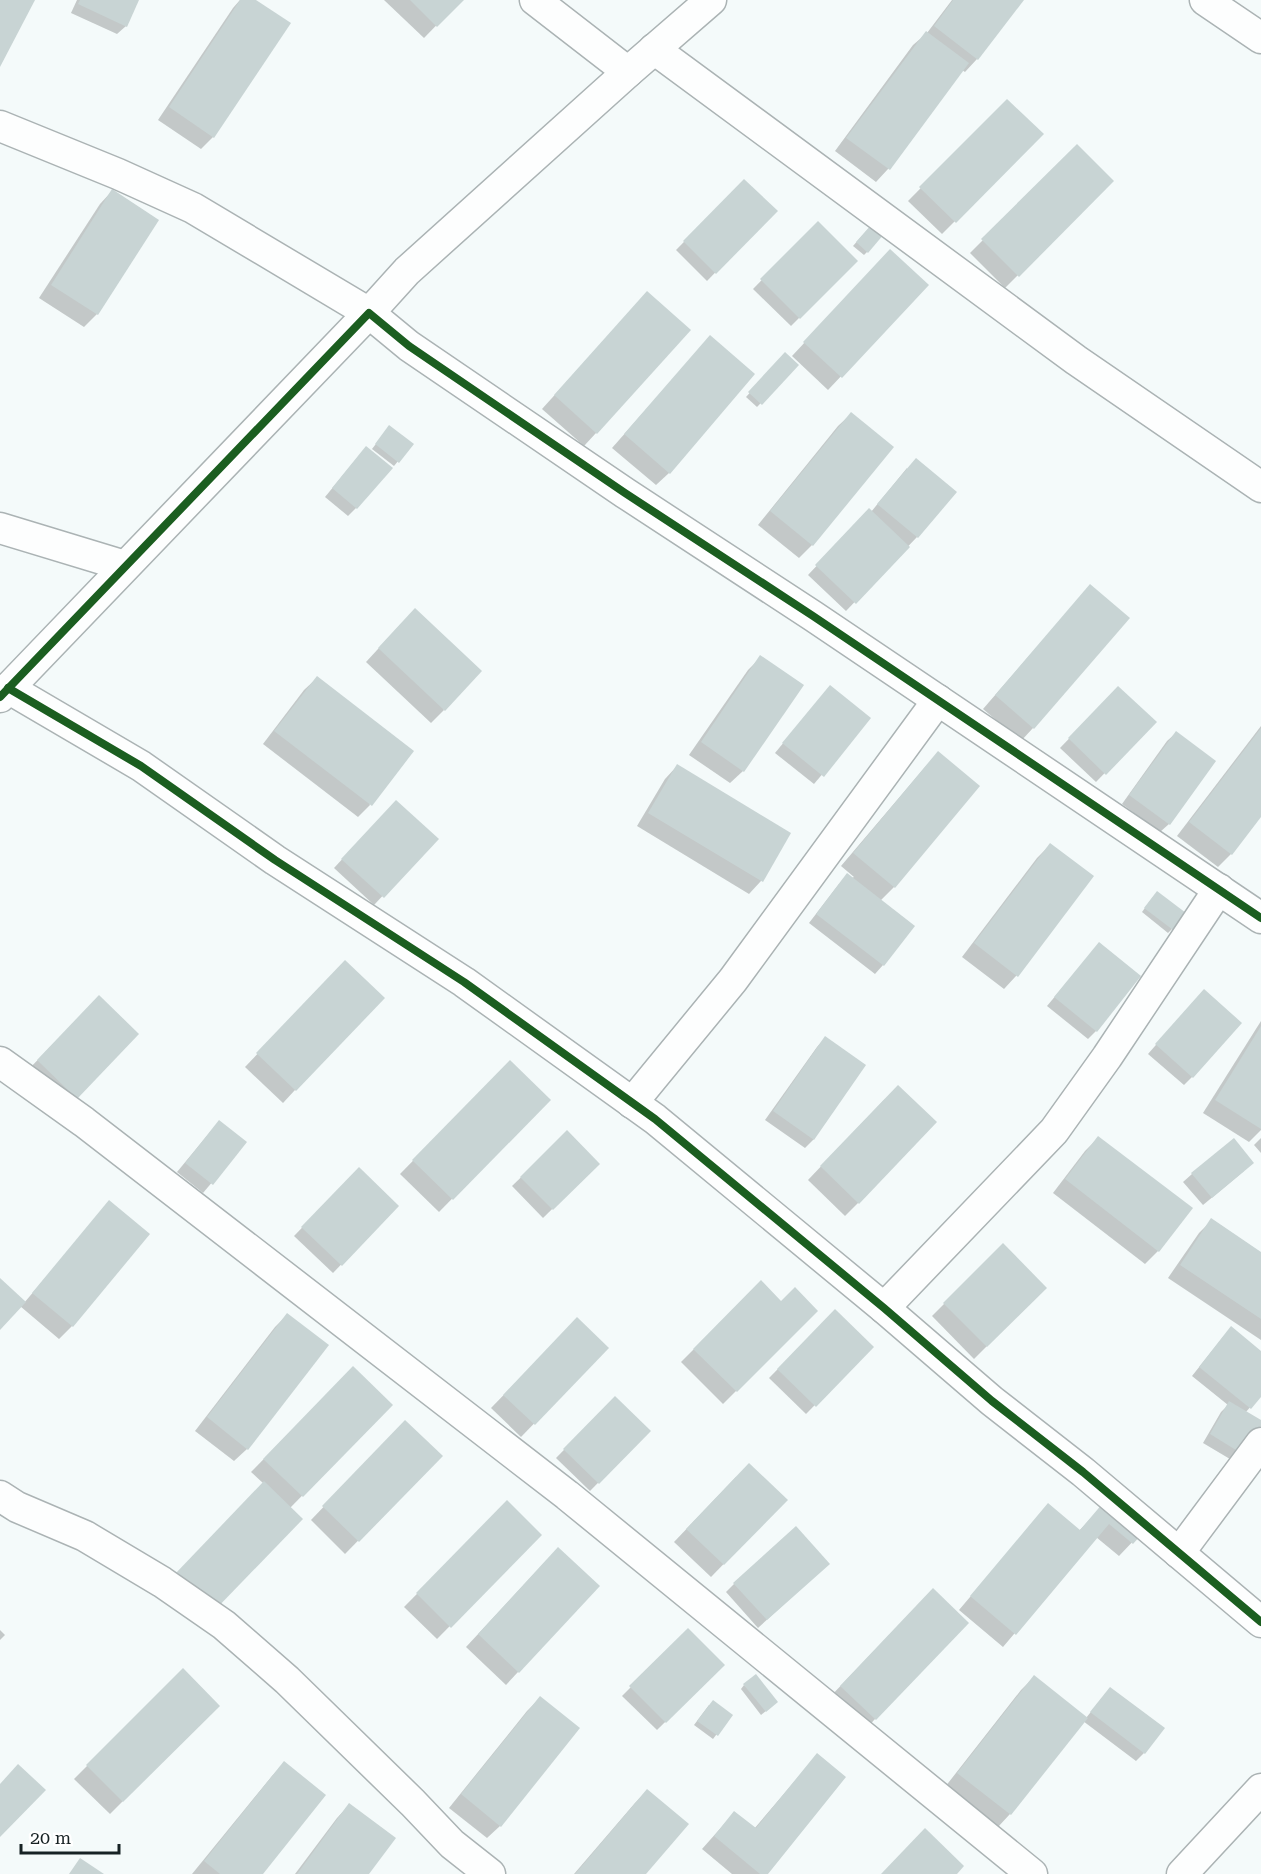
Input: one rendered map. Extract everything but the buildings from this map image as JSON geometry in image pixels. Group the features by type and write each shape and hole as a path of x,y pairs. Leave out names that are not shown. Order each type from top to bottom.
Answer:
{"street":[{"path":"535,0 628,72"},
{"path":"711,0 407,271 4,693 141,766 275,860 464,982 655,1119 1261,1622"},
{"path":"1205,0 1261,38"},
{"path":"654,49 1076,360 1261,487"},
{"path":"0,126 118,174 193,208 369,313 409,346 616,487 938,700 1261,918"},
{"path":"0,528 125,566"},
{"path":"632,1103 733,980 938,700"},
{"path":"884,1308 1054,1131 1107,1057 1219,889"},
{"path":"0,1062 84,1122 567,1495 1032,1874"},
{"path":"1179,1552 1261,1443"},
{"path":"0,1496 17,1507 85,1536 162,1582 224,1625 287,1680 452,1844 490,1874"},
{"path":"1182,1874 1261,1789"}],"cycle path":[{"path":"0,697 369,313 409,346 625,493 813,616 1261,918"},
{"path":"8,688 141,766 275,860 464,982 655,1119 1261,1622"}]}
